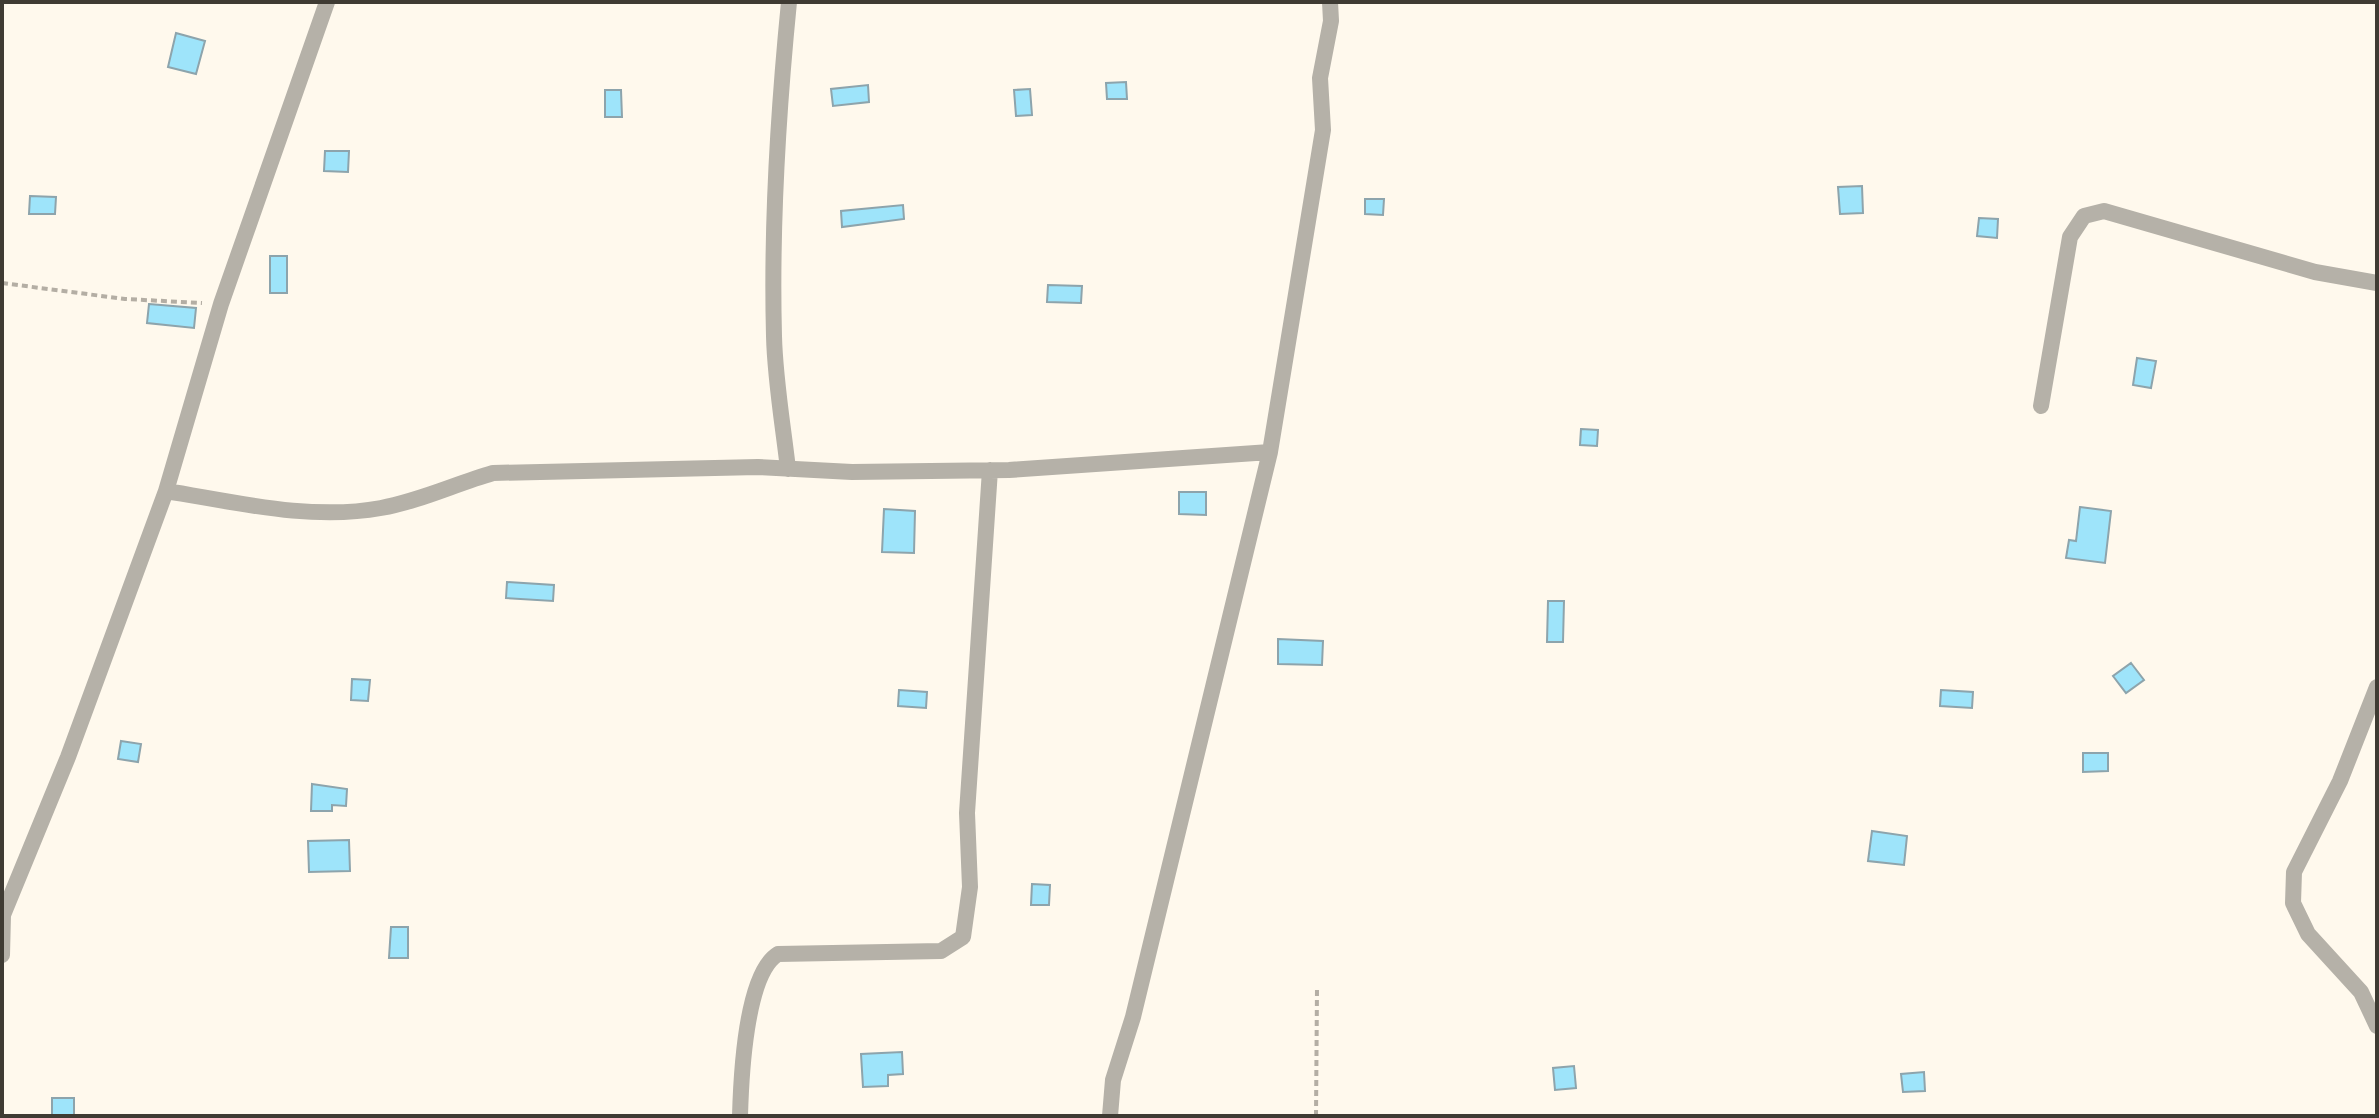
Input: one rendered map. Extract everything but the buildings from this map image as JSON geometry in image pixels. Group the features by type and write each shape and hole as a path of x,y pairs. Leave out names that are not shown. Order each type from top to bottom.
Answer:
{"street":[{"path":"2,955 3,915 68,757 166,491 221,304 327,2"},
{"path":"788,469 774,339 773,244 778,117 789,2"},
{"path":"1110,1116 1113,1080 1133,1017 1270,452 1323,130 1320,78 1331,21 1330,2"},
{"path":"2041,406 2070,237 2084,216 2104,211 2315,272 2377,283"},
{"path":"166,491 296,511 377,509 416,501 457,483 493,473 990,470 1270,452"},
{"path":"740,1116 741,1071 756,990 769,960 778,954 941,951 963,937 970,887 967,813 990,470"},
{"path":"2377,687 2340,781 2294,872 2293,903 2308,934 2361,992 2377,1026"}],"path":[{"path":"2,283 125,299 221,304"},
{"path":"1316,1116 1317,988"}]}
